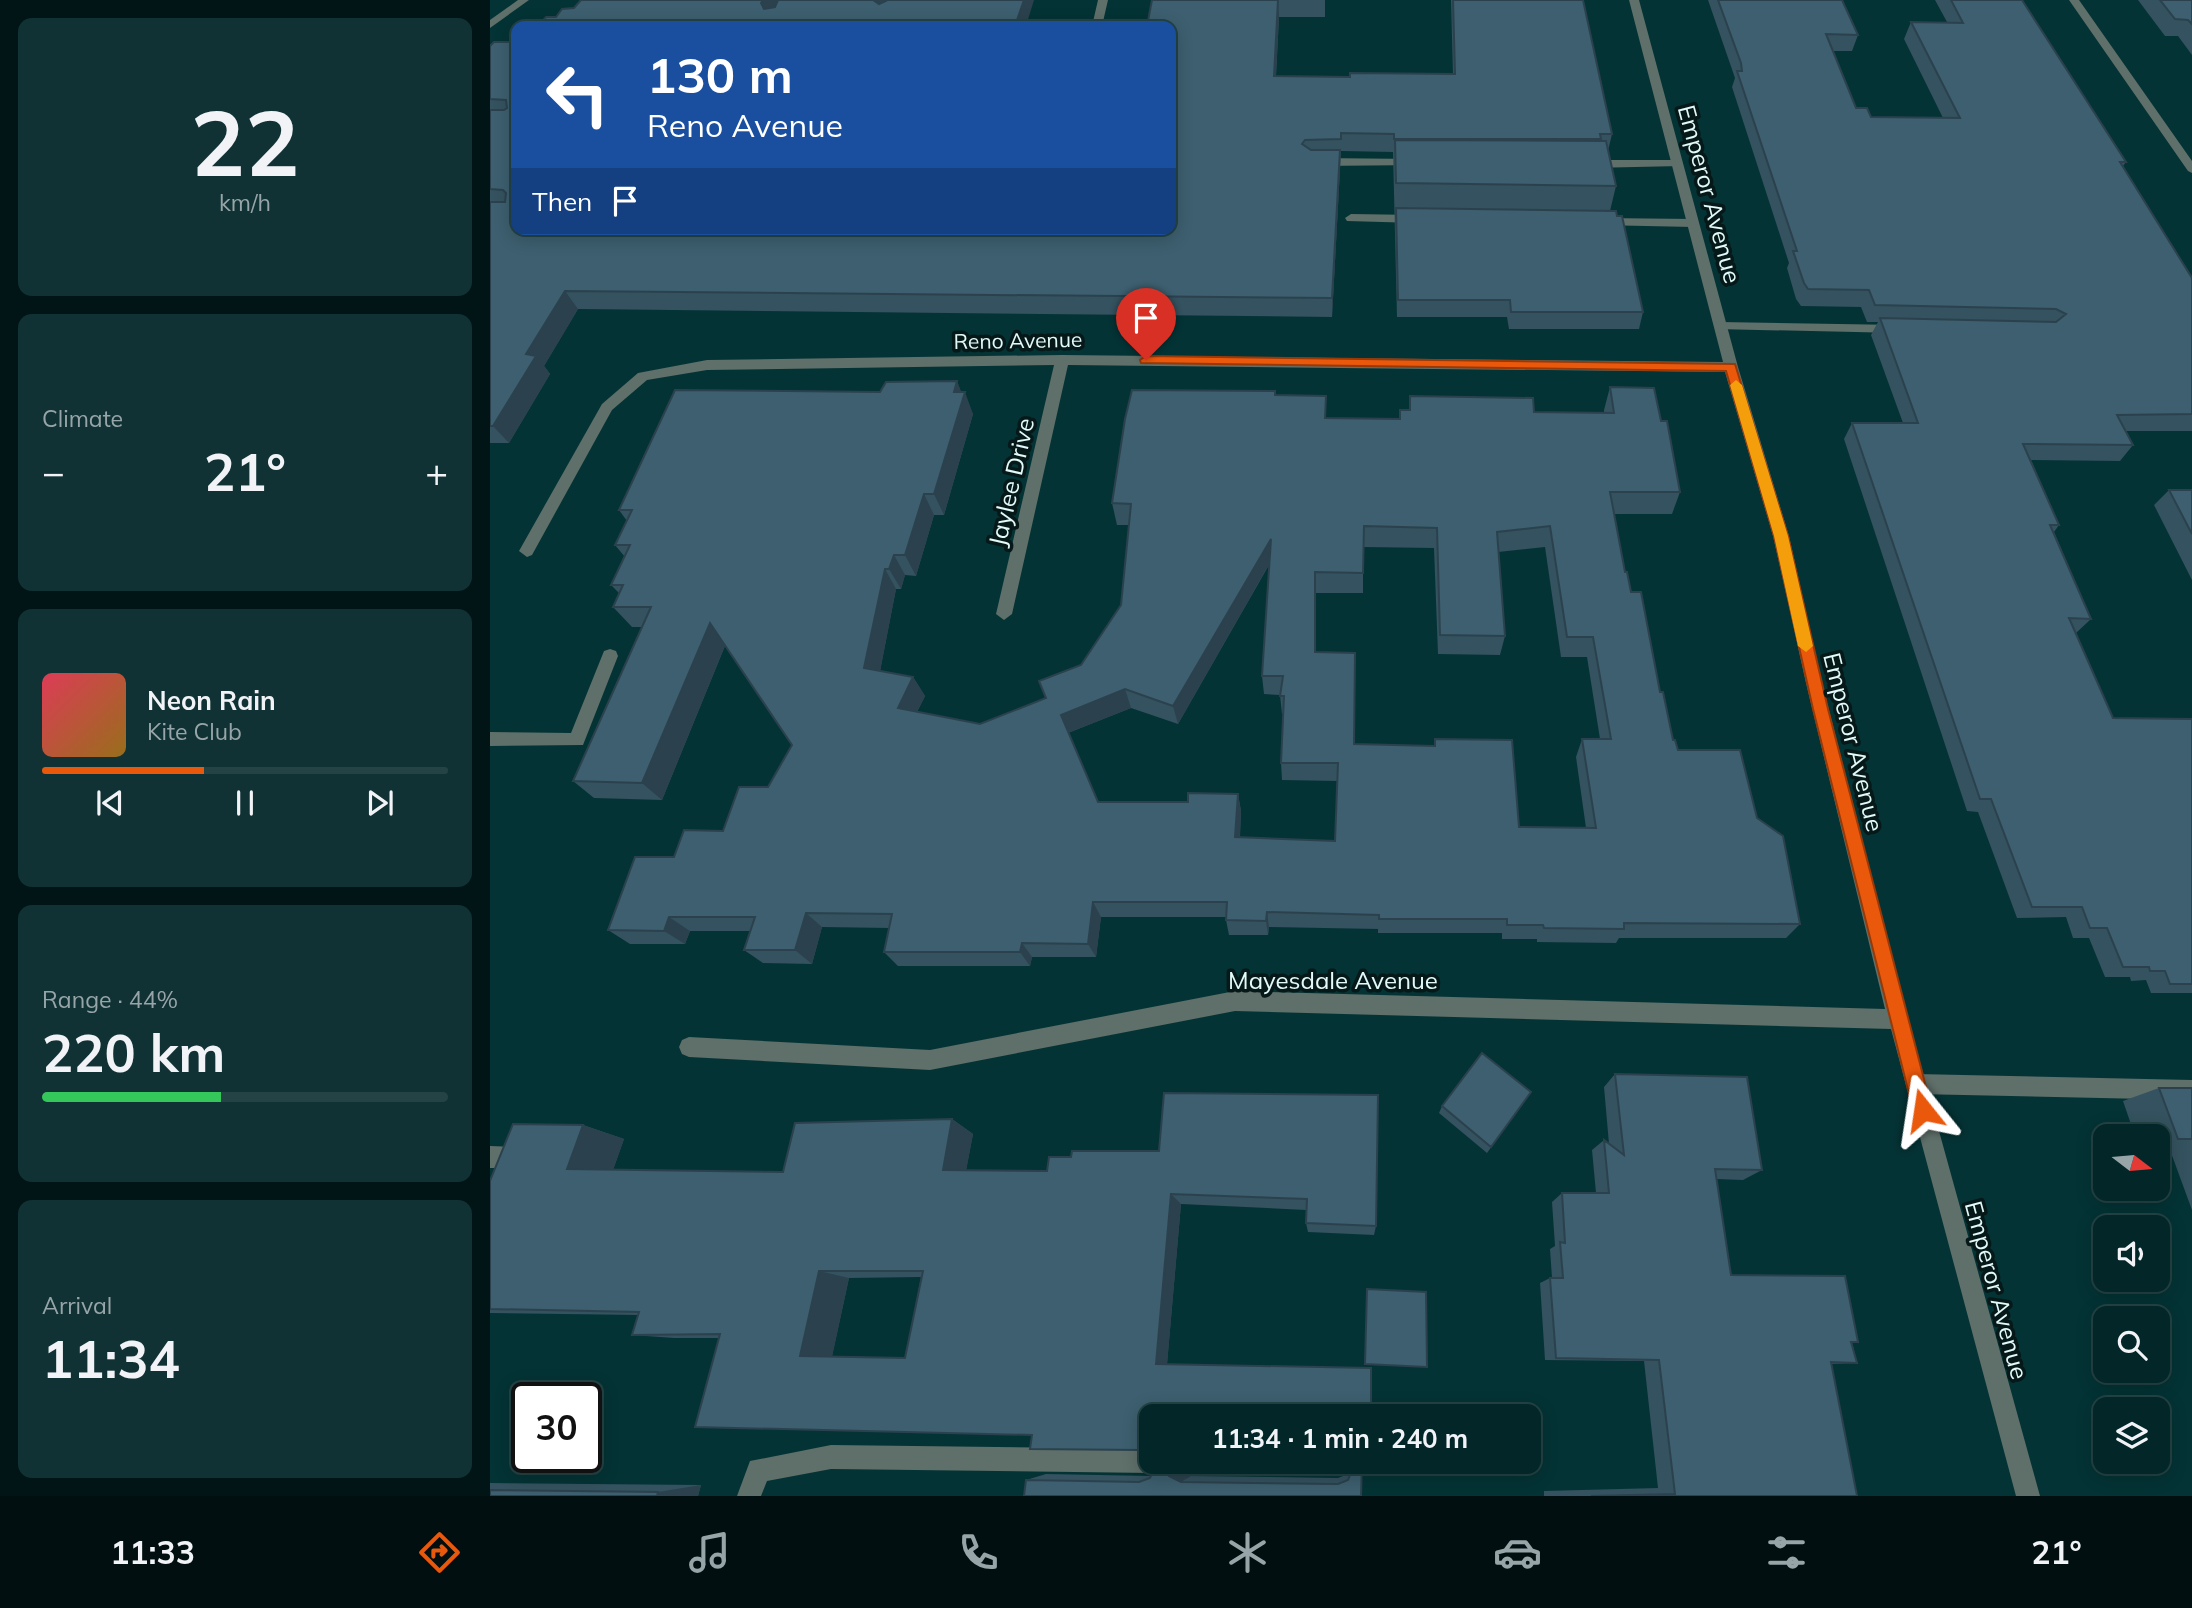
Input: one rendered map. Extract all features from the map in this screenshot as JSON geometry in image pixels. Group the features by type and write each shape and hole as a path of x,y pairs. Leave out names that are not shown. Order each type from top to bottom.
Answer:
{"street":[{"path":"490,25 524,0"},
{"path":"1098,21 1103,0"},
{"name":"Emperor Avenue","path":"1634,0 1731,367 1781,536 1814,683 1898,1018 2028,1496"},
{"path":"2074,0 2192,169"},
{"path":"1311,162 1433,163"},
{"path":"1582,164 1677,164"},
{"path":"1351,218 1433,219"},
{"path":"1584,221 1693,223"},
{"path":"1720,326 1910,330"},
{"name":"Reno Avenue","path":"527,551 607,407 643,376 707,365 1062,360 1731,367"},
{"name":"Jaylee Drive","path":"1004,614 1062,360"},
{"path":"490,739 577,740 610,656"},
{"name":"Mayesdale Avenue","path":"689,1047 930,1060 1235,1002 1898,1018"},
{"path":"1916,1084 2192,1090"},
{"path":"490,1157 518,1158 509,1182"},
{"path":"749,1496 759,1470 831,1457 1139,1461"}],"building":[{"path":"581,0 763,0 761,3 764,9 775,7 778,0 873,0 879,4 887,0 1024,0 1017,21 542,21 546,17 556,17 562,9 574,8"},
{"path":"1152,0 1278,0 1274,76 1350,77 1350,73 1455,74 1453,0 1583,0 1612,134 1600,134 1601,139 1394,139 1394,134 1341,133 1341,139 1305,140 1302,144 1311,150 1340,150 1332,298 565,291 526,354 536,356 493,426 490,426 490,202 505,202 506,193 503,190 490,189 490,110 507,108 506,100 490,99 490,46 494,42 511,42 511,235 1176,235 1176,21 1148,21"},
{"path":"1718,0 1842,0 1858,35 1826,34 1856,108 1867,108 1871,117 1960,118 1911,22 1963,23 1951,0 2022,0 2126,162 2120,162 2192,278 2192,414 2117,415 2133,445 2023,444 2059,525 2050,525 2091,619 2069,618 2113,718 2192,719 2192,984 2170,984 2165,971 2150,971 2149,967 2123,967 2107,928 2090,928 2082,907 2032,907 1991,799 1980,799 1852,423 1918,423 1880,318 2056,322 2066,314 2056,309 1875,305 1869,290 1808,289 1793,251 1797,251 1737,71 1742,71 1741,63"},
{"path":"2160,0 2192,0 2192,24 2188,20 2175,19"},
{"path":"1395,140 1606,141 1616,186 1396,183"},
{"path":"1396,208 1616,211 1617,216 1622,216 1643,312 1511,312 1510,300 1398,300"},
{"path":"957,381 954,392 965,392 934,494 924,494 905,555 894,555 889,569 885,569 864,668 913,677 898,708 980,724 1046,698 1039,681 1081,665 1121,605 1131,504 1112,503 1132,390 1275,391 1275,395 1326,396 1325,418 1400,419 1400,410 1410,410 1410,396 1533,398 1534,412 1614,413 1610,387 1654,388 1661,421 1667,421 1680,492 1610,492 1625,572 1631,592 1641,592 1660,692 1663,692 1673,740 1678,750 1740,750 1757,818 1783,836 1800,924 1624,923 1624,929 1544,928 1543,925 1507,925 1507,919 1379,919 1379,915 1267,912 1266,921 1226,920 1227,902 1093,902 1088,944 1022,943 1020,952 884,952 892,914 806,913 795,950 744,950 755,917 669,917 664,931 608,930 635,857 674,857 684,830 723,831 739,787 768,787 792,745 710,623 642,783 573,781 651,607 613,607 623,585 611,585 630,545 615,545 632,510 619,510 675,390 880,392 886,382","holes":["1364,526 1437,528 1440,635 1505,636 1497,532 1550,526 1567,637 1593,637 1611,739 1582,739 1596,828 1519,827 1512,740 1435,739 1435,746 1354,744 1355,653 1315,652 1315,572 1363,573","1271,539 1262,676 1283,676 1280,696 1284,696 1281,763 1338,763 1335,841 1235,837 1238,794 1188,793 1188,802 1098,802 1061,715 1125,689 1173,706"]},
{"path":"2169,490 2192,490 2192,534"},
{"path":"1482,1053 1531,1092 1491,1147 1442,1106"},
{"path":"1615,1074 1747,1077 1762,1170 1715,1169 1731,1275 1845,1276 1858,1342 1851,1342 1857,1363 1831,1362 1857,1496 1591,1496 1675,1494 1659,1360 1556,1358 1550,1278 1563,1278 1560,1242 1565,1243 1562,1193 1609,1193 1604,1140 1624,1155"},
{"path":"2159,1088 2192,1088 2192,1139 2178,1139"},
{"path":"1164,1093 1378,1095 1376,1226 1306,1223 1307,1199 1171,1194 1156,1364 1371,1368 1371,1404 1139,1404 1139,1450 1030,1449 1032,1435 695,1427 720,1334 632,1335 639,1312 490,1309 490,1181 513,1124 583,1125 567,1169 783,1172 795,1123 952,1119 943,1170 1047,1171 1049,1157 1071,1157 1072,1151 1159,1151","holes":["819,1271 923,1271 905,1358 800,1356"]},
{"path":"1367,1289 1426,1292 1427,1367 1365,1364"},
{"path":"1152,1474 1168,1474 1181,1482 1338,1484 1348,1480 1350,1474 1362,1474 1361,1496 1024,1496 1026,1480 1139,1482 1150,1478"},
{"path":"490,1490 658,1492 657,1496 490,1496"}],"slow traffic":[{"path":"1736,385 1781,536 1806,646"}],"route":[{"path":"1146,360 1731,367 1781,536 1820,709 1923,1110"}]}
